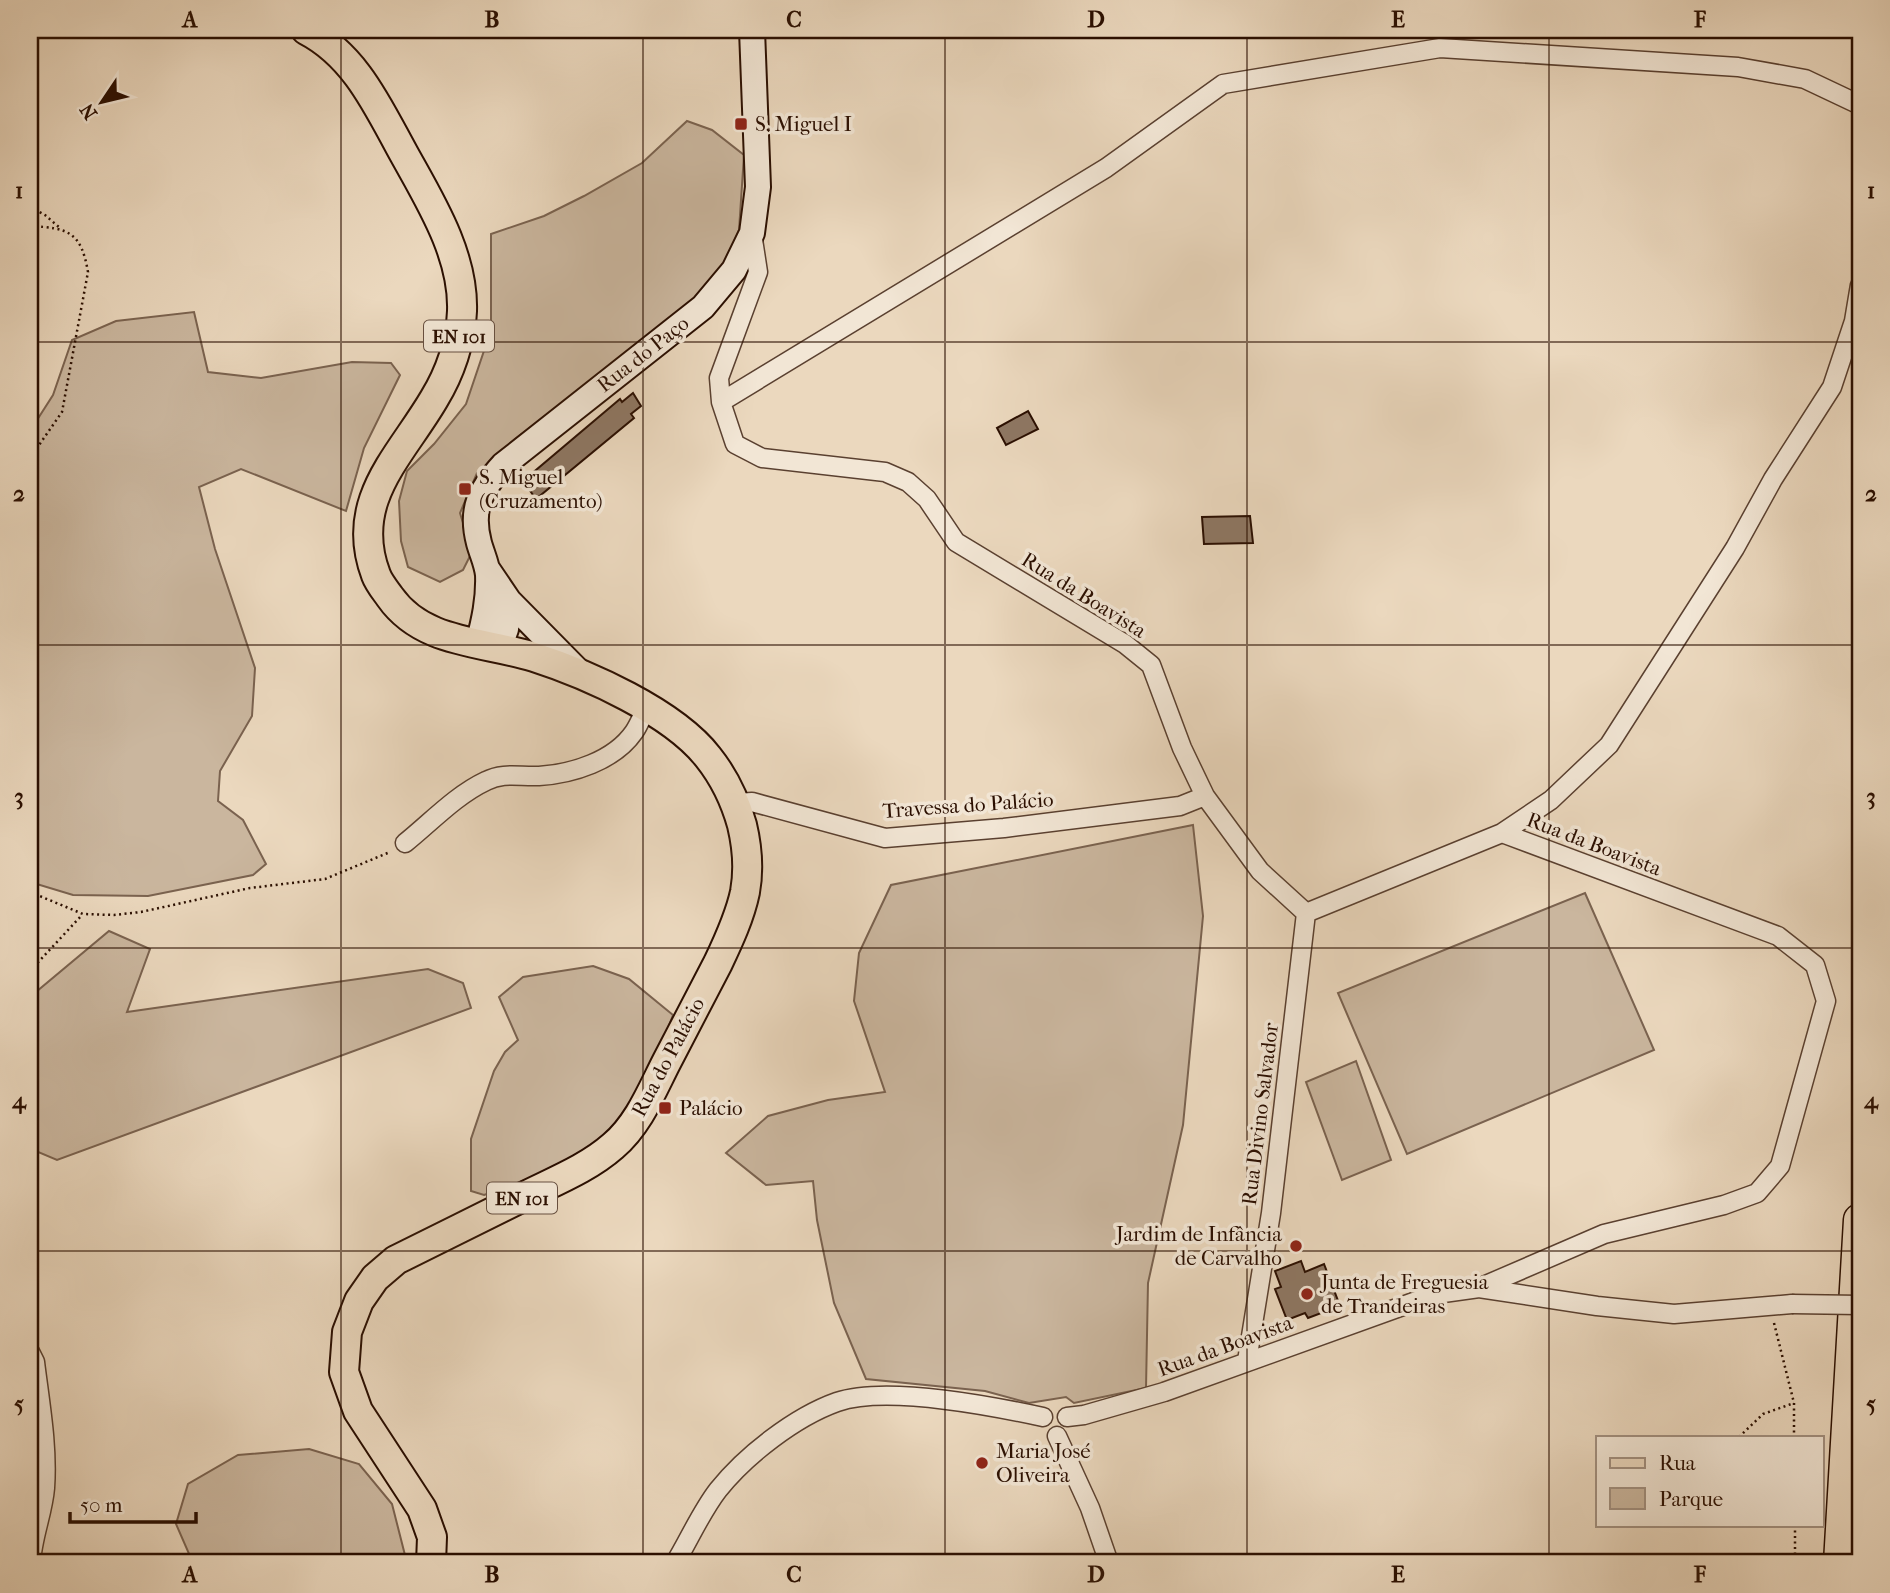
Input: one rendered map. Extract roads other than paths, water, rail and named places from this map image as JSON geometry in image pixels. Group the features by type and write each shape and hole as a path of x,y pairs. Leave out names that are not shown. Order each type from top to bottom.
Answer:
{"highway":[{"path":"1840,1563 1860,1220"}],"main road":[{"name":"EN 101","path":"306,30 339,53 366,84 431,205 456,265 462,309 459,336 451,365 435,399 377,486 368,523 369,548 377,578 399,611 418,625 443,636 532,656 581,674 601,682 677,727 705,753 722,776 736,803"},
{"name":"Rua do Palácio","path":"431,1563 432,1537 422,1509 358,1410 344,1372 347,1332 359,1301 375,1278 396,1260 581,1168 615,1145 640,1114 731,937 746,890 747,844 736,803"}],"street":[{"name":"Rua do Paço","path":"489,646 488,570 478,541 475,513 485,484 503,465 703,307 734,270 751,233 758,187 752,30"},
{"path":"721,402 1107,168 1223,84 1440,48 1738,67 1805,79 1860,105"},
{"name":"Rua da Boavista","path":"751,233 758,272 719,378 721,402 735,444 762,458 885,472 908,482 927,499 956,542 1125,644 1151,665 1182,748 1205,796 1260,871 1306,913 1502,833 1778,936 1815,965 1826,1001 1780,1166 1757,1193 1724,1205 1604,1234 1479,1288 1436,1294 1164,1392 1084,1415 1067,1417"},
{"path":"1502,833 1551,800 1609,745 1832,387 1854,321 1860,285"},
{"path":"488,570 509,601 581,674"},
{"path":"489,646 506,629 509,601"},
{"path":"405,844 453,803 485,781 503,775 538,776 562,772 608,756 634,732 646,709"},
{"name":"Travessa do Palácio","path":"736,803 752,802 885,838 1004,828 1180,806 1205,796"},
{"name":"Rua Divino Salvador","path":"1247,1362 1271,1213 1306,913"},
{"path":"1479,1288 1597,1306 1674,1314 1792,1304 1860,1305"},
{"path":"30,1352 35,1362 45,1452 45,1490 31,1563"},
{"path":"675,1563 717,1491 749,1456 785,1429 838,1402 882,1395 928,1398 1043,1417"},
{"path":"1057,1436 1066,1430 1067,1417 1055,1409 1043,1417 1044,1430 1057,1436 1090,1508 1109,1563"}],"place":[{"name":"S. Miguel I","path":"741,124"},
{"name":"S. Miguel (Cruzamento)","path":"465,489"},
{"name":"Palácio","path":"665,1108"},
{"name":"Jardim de Infância de Carvalho","path":"1296,1246"},
{"name":"Junta de Freguesia de Trandeiras","path":"1307,1294"},
{"name":"Maria José Oliveira","path":"982,1463"}]}
